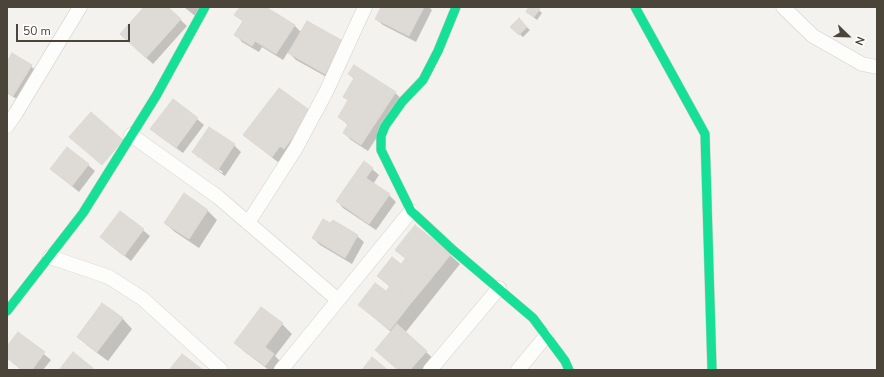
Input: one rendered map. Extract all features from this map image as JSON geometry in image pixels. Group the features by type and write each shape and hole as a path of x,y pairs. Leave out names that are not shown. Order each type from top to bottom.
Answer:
{"street":[{"path":"7,126 11,110 80,7"},
{"path":"7,310 83,213 156,96 205,7"},
{"path":"248,223 296,148 326,92 365,7"},
{"path":"455,7 438,51 423,80 402,102 385,126 381,136 381,150 411,211 453,250 533,318 565,361 569,370"},
{"path":"635,7 705,134 712,370"},
{"path":"783,7 813,36 862,64 877,68"},
{"path":"131,135 218,196 338,300"},
{"path":"281,370 411,211"},
{"path":"50,257 109,276 143,299 221,370"},
{"path":"430,370 498,288"},
{"path":"518,370 546,336"}],"building":[{"path":"144,7 168,7 181,19 146,58 120,34"},
{"path":"240,7 266,7 295,25 276,54 255,41 252,46 234,35 243,21 234,15"},
{"path":"381,7 424,7 409,36 375,19"},
{"path":"529,7 537,7 540,9 534,17 526,12"},
{"path":"519,18 527,27 519,35 510,27"},
{"path":"307,21 343,41 325,74 288,53"},
{"path":"12,53 32,65 13,96 7,92 7,62"},
{"path":"354,65 396,92 361,145 343,133 348,124 338,117 348,100 343,97 354,78 348,74"},
{"path":"279,88 312,112 284,149 280,146 272,157 243,135"},
{"path":"173,99 198,118 176,148 150,129"},
{"path":"91,112 123,140 102,165 69,137"},
{"path":"209,127 235,144 218,170 192,152"},
{"path":"67,147 89,164 72,186 50,169"},
{"path":"364,161 373,168 366,178 390,194 369,224 336,201"},
{"path":"184,193 208,210 189,239 164,223"},
{"path":"120,211 144,229 124,256 100,237"},
{"path":"323,219 330,223 333,220 358,235 345,258 312,238"},
{"path":"415,225 451,254 431,279 395,250"},
{"path":"392,257 401,264 405,259 431,279 411,303 377,276"},
{"path":"375,283 386,291 390,286 411,303 390,330 358,305"},
{"path":"102,303 123,318 97,352 77,337"},
{"path":"261,307 283,323 265,347 274,354 265,366 234,343"},
{"path":"397,324 427,351 410,370 398,370 375,350"},
{"path":"18,332 45,352 32,370 22,370 7,358 7,346"},
{"path":"73,352 93,368 92,370 59,370"},
{"path":"182,354 203,370 169,370"},
{"path":"372,357 388,370 362,370"}],"traffic: fast":[{"path":"7,311 83,213 156,96 205,7"},
{"path":"456,7 438,51 423,80 402,102 385,126 381,136 381,150 411,211 453,250 533,318 565,361 569,370"},
{"path":"635,7 705,134 712,370"}]}
